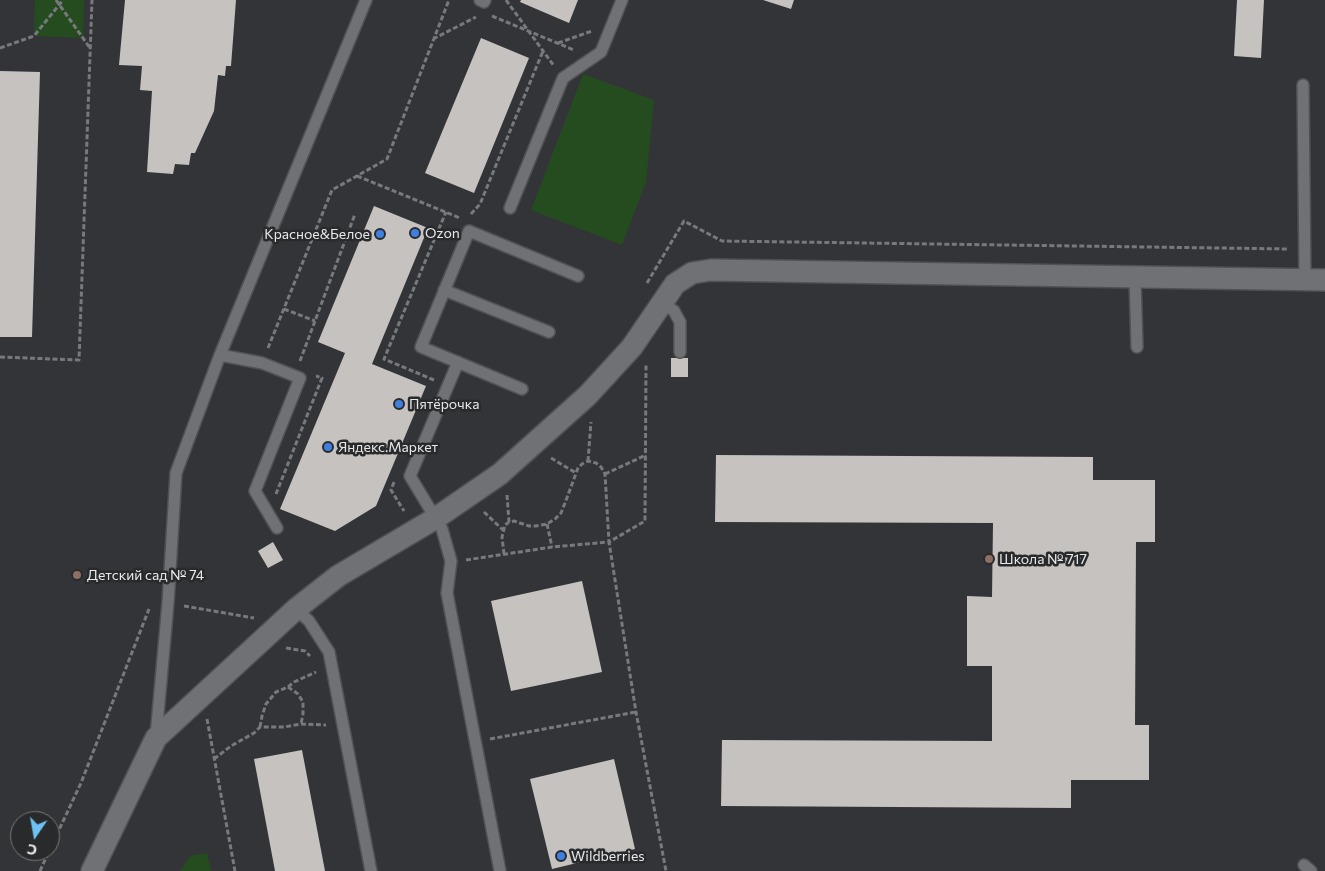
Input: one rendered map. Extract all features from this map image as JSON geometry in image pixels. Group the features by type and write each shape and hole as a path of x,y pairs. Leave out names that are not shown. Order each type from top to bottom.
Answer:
{"street":[{"path":"92,871 156,738 296,609 338,576 432,511 500,474 588,395 632,347 675,284 692,273 711,270 1315,280"}],"lane":[{"path":"156,738 168,603 176,473 220,355 366,0"},
{"path":"510,208 563,78 601,52 622,0"},
{"path":"1303,85 1305,250 1315,280"},
{"path":"522,389 421,347 469,231 578,276"},
{"path":"1135,278 1137,347"},
{"path":"444,290 549,332"},
{"path":"662,303 674,311 680,322 680,352"},
{"path":"220,355 262,363 300,378 255,491 277,528"},
{"path":"458,362 410,476 442,529 451,561 447,592 500,871"},
{"path":"296,609 308,621 329,652 370,871"}],"path":[{"path":"56,0 90,49"},
{"path":"0,48 34,36 63,0"},
{"path":"0,357 78,360 92,0"},
{"path":"262,363 332,190 387,159 449,0"},
{"path":"506,0 563,78"},
{"path":"433,40 478,16 482,3 529,31 593,58"},
{"path":"558,43 599,29 609,32"},
{"path":"357,176 466,220 480,204 543,50"},
{"path":"436,381 384,359 446,212"},
{"path":"297,368 355,214"},
{"path":"645,287 684,222 722,240 1305,250"},
{"path":"284,308 315,321"},
{"path":"451,561 552,547 609,542 645,521 646,363"},
{"path":"588,461 592,416"},
{"path":"544,454 576,473"},
{"path":"605,474 646,455"},
{"path":"504,554 502,537 505,525 514,521 529,526 547,524 561,512 578,468 588,461 596,463 601,467 605,474 609,542 636,712 666,871"},
{"path":"395,481 391,490 406,516 432,511"},
{"path":"506,487 509,522"},
{"path":"478,507 503,530"},
{"path":"547,524 552,547"},
{"path":"60,828 81,783 152,600 260,620"},
{"path":"214,760 260,727 266,704 276,692 317,671"},
{"path":"288,687 298,694 303,702 304,714 301,724"},
{"path":"475,743 636,712"},
{"path":"206,716 235,871"},
{"path":"260,727 284,727 301,724 327,725"}],"green space":[{"path":"35,0 84,0 83,38 34,36"},
{"path":"583,74 654,100 646,182 622,245 531,210"},
{"path":"207,853 211,871 180,871 190,856"}],"building":[{"path":"125,0 236,0 231,66 226,66 225,76 218,75 214,111 195,153 191,153 189,165 175,164 173,174 147,172 152,91 140,90 142,66 119,65"},
{"path":"521,0 578,0 569,23 520,2"},
{"path":"763,0 794,0 791,9"},
{"path":"1237,0 1264,0 1261,58 1234,56"},
{"path":"481,38 529,58 474,193 425,173"},
{"path":"0,71 40,72 32,337 0,337"},
{"path":"374,206 428,228 372,364 426,386 376,506 335,531 280,509 345,353 318,342"},
{"path":"671,358 688,358 688,377 671,377"},
{"path":"716,455 1093,457 1093,480 1155,480 1155,542 1136,542 1135,725 1149,725 1149,780 1071,780 1071,808 721,806 722,740 992,741 992,666 967,666 967,596 992,597 993,523 715,522"},
{"path":"273,542 283,560 268,568 258,551"},
{"path":"582,581 602,672 511,691 491,601"},
{"path":"302,750 325,871 275,871 254,759"},
{"path":"614,759 635,849 552,869 530,779"}],"place":[{"name":"Ozon","path":"415,233"},
{"name":"Красное&Белое","path":"380,234"},
{"name":"Пятёрочка","path":"399,404"},
{"name":"Яндекс.Маркет","path":"328,447"},
{"name":"Школа № 717","path":"989,559"},
{"name":"Детский сад № 74","path":"77,575"},
{"name":"Wildberries","path":"561,856"}]}
